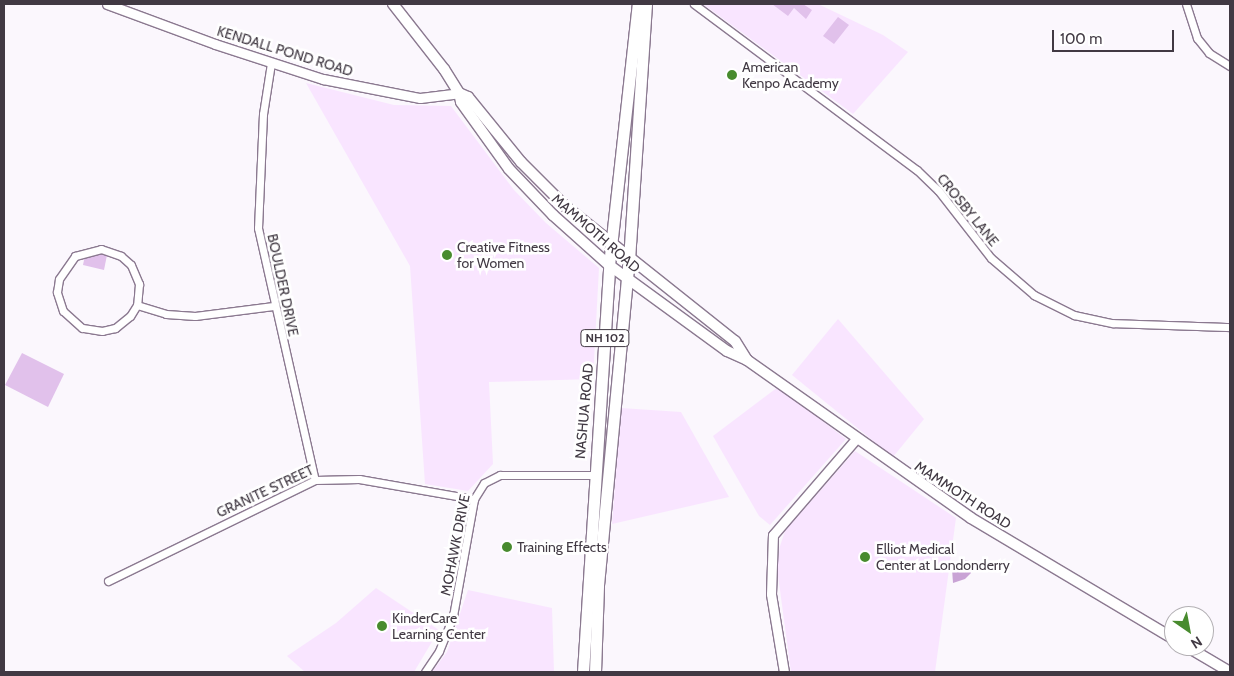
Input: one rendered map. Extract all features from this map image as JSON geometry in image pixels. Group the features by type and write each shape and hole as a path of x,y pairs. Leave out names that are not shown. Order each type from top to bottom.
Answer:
{"main road":[{"name":"MAMMOTH ROAD","path":"393,4 459,93 461,102 509,169 552,215 609,265 727,351 747,360 970,518 1164,633"},
{"name":"NASHUA ROAD","path":"582,672 609,265 638,4"},
{"name":"NH 102","path":"595,672 598,585 625,277 629,260 646,4"},
{"name":"MAMMOTH ROAD","path":"459,93 468,97 522,162 565,206 629,260 735,340 747,360"},
{"path":"1203,656 1230,672"}],"street":[{"name":"KENDALL POND ROAD","path":"107,4 271,63 323,79 405,97 433,98 459,93"},
{"name":"CROSBY LANE","path":"694,4 922,175 991,258 1034,295 1074,315 1108,322 1152,327 1230,327"},
{"path":"1186,4 1197,38 1210,53 1230,66"},
{"name":"BOULDER DRIVE","path":"271,63 263,114 257,213 260,247 315,480"},
{"path":"108,250 126,260 135,271 139,284 137,305 126,321 114,328 88,330 76,325 63,311 57,292 59,279 70,261 81,253 108,250"},
{"path":"137,305 166,314 195,316 273,306"},
{"path":"784,672 771,594 774,535 856,439"},
{"name":"MOHAWK DRIVE","path":"425,672 438,651 453,616 474,499 484,483 500,475 608,476"},
{"name":"GRANITE STREET","path":"108,581 315,480 359,479 474,499"}],"shaded area":[{"path":"703,4 818,4 883,35 908,52 853,114"},
{"path":"772,4 803,4 812,10 806,19 794,8 788,16"},
{"path":"838,17 849,25 834,44 823,36"},
{"path":"306,83 394,105 451,106 514,190 546,223 599,268 593,379 489,382 493,464 468,491 425,484 410,266"},
{"path":"96,253 107,255 104,270 83,265 85,255"},
{"path":"838,319 924,419 893,457 792,375"},
{"path":"22,353 64,374 48,407 5,385"},
{"path":"778,387 846,439 770,525 759,516 713,436"},
{"path":"621,408 681,412 729,497 612,524"},
{"name":"Elliot Medical Center at Londonderry","path":"855,451 956,518 935,672 791,672 777,568 780,546 785,531"},
{"path":"961,560 970,561 971,573 965,579 953,583 952,569"},
{"name":"KinderCare Learning Center","path":"376,588 439,630 414,672 305,672 287,656 336,623"},
{"path":"468,590 552,608 554,672 432,672 447,652"}],"place":[{"name":"American Kenpo Academy","path":"732,75"},
{"name":"Creative Fitness for Women","path":"447,255"},
{"name":"Training Effects","path":"507,547"},
{"name":"Elliot Medical Center at Londonderry","path":"865,557"},
{"name":"KinderCare Learning Center","path":"382,626"}]}
